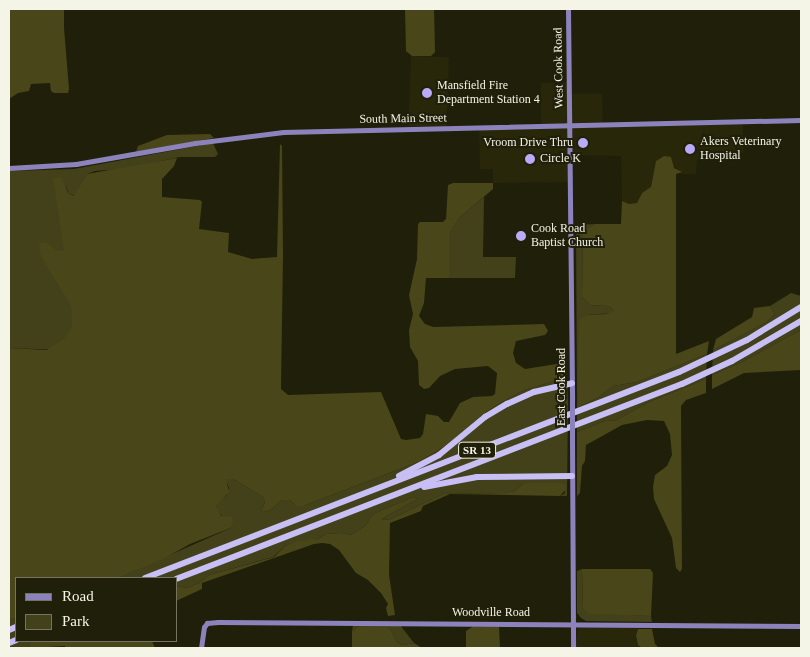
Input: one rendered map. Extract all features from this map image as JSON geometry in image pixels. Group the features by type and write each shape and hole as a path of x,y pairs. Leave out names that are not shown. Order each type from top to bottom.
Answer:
{"highway":[{"name":"SR 13","path":"148,577 678,372 740,343 801,307"},
{"name":"SR 13","path":"178,578 699,376 753,350 801,321"},
{"path":"322,510 422,464 454,444 485,417 514,400 542,389 572,383"},
{"path":"378,502 437,484 468,478 572,476"}],"street":[{"name":"West Cook Road","path":"568,9 570,126"},
{"name":"South Main Street","path":"9,168 76,164 190,144 278,132 801,120"},
{"name":"East Cook Road","path":"570,126 573,648"},
{"name":"Woodville Road","path":"201,648 204,627 214,622 801,626"}],"shaded area":[{"path":"9,9 64,9 68,93 54,93 51,91 50,83 31,84 29,91 18,93 9,99"},
{"path":"405,9 434,9 435,52 431,56 412,56 406,51"},
{"path":"411,56 449,57 447,127 409,126"},
{"path":"570,82 570,94 602,94 603,124 743,122 743,153 720,153 720,160 697,160 696,174 682,174 672,165 672,159 656,161 651,187 642,193 637,203 629,204 622,201 621,156 573,155 573,182 493,183 493,169 480,169 479,127 541,126 541,83"},
{"path":"210,134 214,138 136,152 138,146 167,135"},
{"path":"280,144 282,146 283,256 281,389 288,395 381,392 401,439 420,438 423,434 426,414 438,416 444,422 449,422 460,403 473,397 492,396 495,394 497,373 488,366 455,369 440,376 429,388 424,389 419,385 418,361 410,347 409,330 413,314 409,295 417,259 418,224 420,222 443,222 446,219 448,185 453,183 493,183 493,189 459,218 449,235 449,278 426,278 424,303 419,316 425,324 433,327 544,324 548,331 545,335 516,341 513,353 516,363 525,369 563,363 565,378 524,390 500,403 486,412 447,445 418,462 303,506 296,506 290,500 282,500 270,510 263,512 261,511 265,502 263,497 233,479 226,479 229,492 216,506 221,516 232,517 233,527 190,544 163,559 120,577 15,577 15,618 9,620 9,348 47,350 64,339 72,327 71,306 41,256 39,244 46,242 58,251 64,250 53,178 61,177 68,193 74,196 87,174 177,158 174,166 162,179 162,197 200,200 202,202 199,229 229,233 228,252 252,259 277,257"},
{"path":"664,156 671,157 674,168 682,172 676,174 676,354 709,341 707,354 637,382 613,386 599,397 577,408 579,320 587,315 606,314 614,311 609,306 590,305 582,297 583,231 595,224 621,224 622,201 629,204 637,203 642,193 651,187 656,161"},
{"path":"770,306 775,314 767,322 713,350 716,339 752,317 754,308"},
{"path":"801,330 801,370 744,373 712,389 712,375 738,364"},
{"path":"706,379 706,393 686,400 681,406 682,569 680,572 676,568 672,538 654,499 655,475 667,466 672,455 670,434 664,421 647,420 622,425 586,445 580,493 577,496 577,432 607,420 615,421 649,402"},
{"path":"524,483 562,483 566,485 566,489 560,496 450,494 423,506 421,511 390,523 389,575 395,615 388,616 386,608 388,604 381,593 368,580 356,573 339,550 330,544 322,543 314,544 202,583 202,589 178,600 178,586 187,588 199,583 209,575 274,557 285,546 297,541 306,541 310,538 317,540 326,534 341,533 351,535 365,526 373,514 413,497 417,498 416,500 381,519 389,520 443,494 504,493 515,491"},
{"path":"582,569 650,569 653,573 651,616 589,614 583,608"},
{"path":"359,626 386,627 390,629 397,642 403,645 414,643 422,648 352,648 352,631"},
{"path":"582,626 638,626 636,635 638,645 642,648 576,648 577,631"},
{"path":"472,627 499,627 500,648 466,648 466,631"},
{"path":"638,629 652,629 655,644 659,648 642,648 638,645 636,635"},
{"path":"152,642 155,648 65,648 65,646 30,648 29,643"}],"green space":[{"path":"213,143 218,154 215,157 180,157 122,169 95,171 87,174 75,196 68,193 66,184 84,323 63,350 9,348 9,171 74,169"},
{"path":"484,197 483,257 516,257 515,278 449,278 449,235 459,218"},
{"path":"595,224 583,231 582,297 590,305 609,306 614,311 613,313 587,315 577,399 576,225"},
{"path":"791,293 801,296 801,330 738,364 712,375 713,350 767,322 775,314 770,306"},
{"path":"707,354 706,379 649,402 615,421 607,420 577,432 577,408 599,397 613,386 637,382"},
{"path":"563,363 566,363 568,402 567,496 560,496 565,493 562,483 524,483 515,491 504,493 443,494 389,520 381,519 416,500 417,498 413,497 373,514 365,526 351,535 341,533 326,534 317,540 291,544 285,546 273,557 209,575 199,583 187,588 178,586 178,577 120,577 233,527 218,512 216,506 220,499 226,496 229,488 225,479 233,479 263,497 265,502 261,511 263,512 270,510 282,500 290,500 296,506 303,506 418,462 447,445 486,412 500,403 524,390 565,378"},
{"path":"582,569 583,608 589,613 651,616 652,622 586,621 581,618 577,613 577,571"},
{"path":"15,618 15,642 32,642 29,643 30,648 9,648 9,620"},
{"path":"353,625 400,625 414,643 403,645 397,642 390,629 359,626 352,631"}],"place":[{"name":"Mansfield Fire Department Station 4","path":"427,93"},
{"name":"Vroom Drive Thru","path":"583,143"},
{"name":"Akers Veterinary Hospital","path":"690,149"},
{"name":"Circle K","path":"530,159"},
{"name":"Cook Road Baptist Church","path":"521,236"}]}
